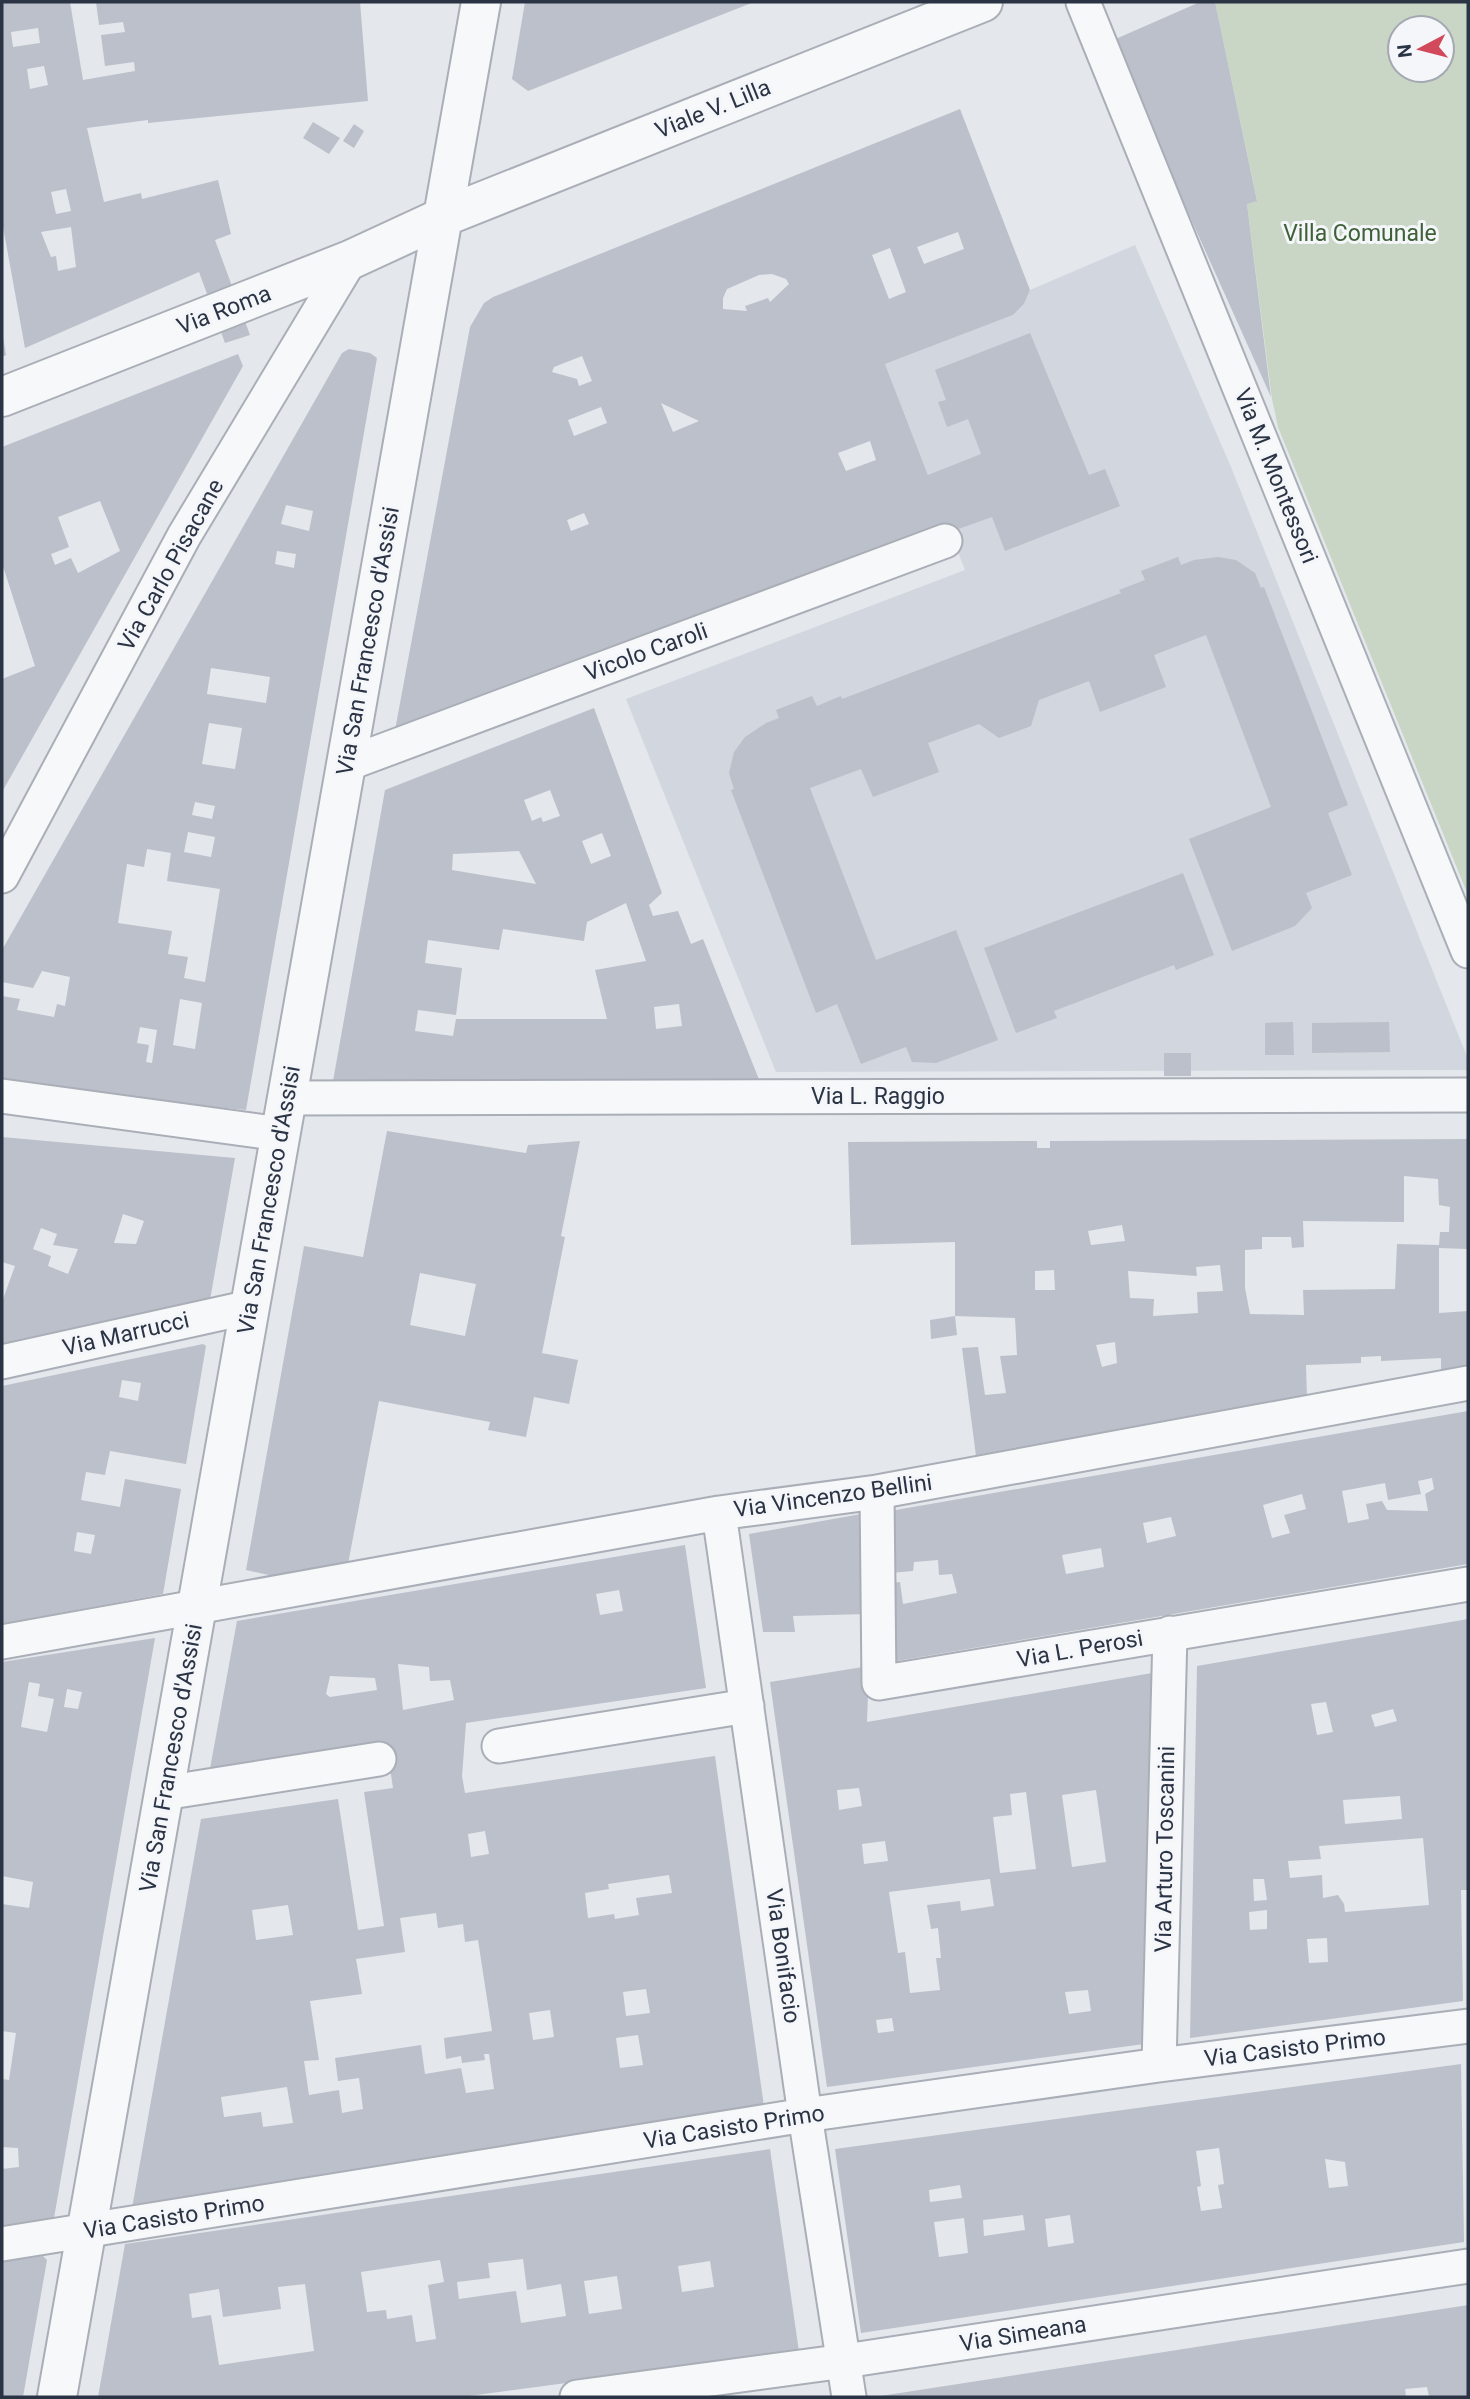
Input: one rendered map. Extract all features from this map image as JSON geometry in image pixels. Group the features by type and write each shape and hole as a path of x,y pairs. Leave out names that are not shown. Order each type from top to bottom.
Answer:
{"street":[{"name":"Via San Francesco d'Assisi","path":"57,2397 481,2"},
{"name":"Viale V. Lilla","path":"443,217 983,2"},
{"name":"Via M. Montessori","path":"1083,2 1468,951"},
{"name":"Via Roma","path":"2,397 351,260 443,217"},
{"name":"Via Carlo Pisacane","path":"2,876 184,536 351,260"},
{"name":"Vicolo Caroli","path":"346,764 945,541"},
{"name":"Via L. Raggio","path":"2,1096 284,1116 1468,1095"},
{"name":"Via Marrucci","path":"2,1362 250,1307"},
{"name":"Via Vincenzo Bellini","path":"2,1642 719,1513 877,1492 1468,1383"},
{"name":"Via L. Perosi","path":"877,1492 879,1683 1468,1584"},
{"name":"Via Bonifacio","path":"719,1513 805,2115 849,2397"},
{"name":"Via Arturo Toscanini","path":"1159,2065 1170,1633"},
{"path":"499,1746 747,1706"},
{"path":"164,1793 379,1759"},
{"name":"Via Casisto Primo","path":"2,2244 805,2115 1159,2065 1468,2026"},
{"name":"Via Simeana","path":"577,2397 845,2361 1468,2266"}],"shaded area":[{"path":"1135,245 1231,467 1468,1059 1468,1070 776,1072 626,699 965,570 885,364 1013,315 1024,304 1030,290"}],"green space":[{"name":"Villa Comunale","path":"1215,2 1468,2 1468,895 1278,427 1247,204 1257,200"}],"building":[{"path":"2,2 70,2 83,80 135,71 134,62 105,66 101,35 125,32 123,22 99,25 96,2 360,2 368,101 148,123 148,120 87,128 104,202 141,193 142,199 218,180 231,234 215,240 250,335 225,343 199,272 25,348 2,221","holes":["38,28 40,43 13,47 11,32","44,66 48,85 30,89 27,69","66,189 71,211 56,214 51,192","71,227 76,267 58,271 56,256 51,257 41,232"]},
{"path":"525,2 754,2 528,91 512,79"},
{"path":"1200,2 1215,2 1257,201 1247,204 1271,397 1111,41"},
{"path":"960,109 1030,290 1024,304 1013,315 885,364 928,475 981,454 968,419 947,427 938,402 946,400 935,370 1030,333 1089,475 1105,469 1120,506 1005,551 992,517 395,730 470,327 484,303 493,297","holes":["958,232 964,249 924,264 917,247","890,248 906,292 889,299 872,255","772,274 786,279 789,284 770,302 768,298 745,306 747,311 723,309 723,298 727,289 759,275","582,356 592,381 579,386 577,379 552,372 554,367","661,403 699,421 673,432","601,407 607,423 574,436 568,420","870,441 876,460 846,471 838,453","584,513 589,524 571,531 567,520"]},
{"path":"313,122 340,138 329,154 303,138"},
{"path":"354,124 364,131 354,148 343,141"},
{"path":"2,338 6,355 2,357"},
{"path":"349,349 370,353 377,358 246,1110 2,1087 2,996 20,999 17,1010 54,1017 57,1004 65,1006 70,977 42,971 33,988 2,982 2,950 342,353","holes":["286,505 313,511 309,531 281,524","277,551 296,554 294,568 275,564","211,668 270,677 266,703 207,694","209,723 242,728 235,769 202,764","195,802 215,806 212,819 192,815","188,832 215,837 211,857 184,852","147,849 171,853 167,881 220,889 205,982 184,978 188,957 168,954 172,931 118,923 127,864 144,867","180,999 202,1003 195,1049 173,1045","140,1027 157,1030 152,1063 146,1062 149,1045 137,1043"]},
{"path":"238,354 243,366 2,792 2,679 35,666 2,563 2,447","holes":["100,501 120,551 78,573 71,558 55,565 51,554 69,547 58,517"]},
{"path":"1178,557 1181,565 1194,560 1218,557 1236,560 1255,573 1261,588 1264,587 1348,805 1328,813 1352,875 1306,893 1312,908 1295,926 1232,951 1189,839 1271,807 1206,635 1154,655 1166,687 1100,712 1089,681 1039,700 1031,726 999,738 979,724 928,743 939,772 873,797 861,769 810,788 876,960 956,930 998,1040 936,1063 912,1062 906,1047 861,1064 837,1004 816,1013 731,790 734,789 729,773 734,752 745,737 779,718 776,710 812,696 817,706 841,696 842,699 1121,593 1119,590 1145,580 1141,571"},
{"path":"594,708 662,893 649,905 653,916 678,911 691,944 703,939 760,1082 333,1081 385,790","holes":["550,790 560,816 543,822 541,817 532,821 524,800","602,833 611,856 591,864 582,841","519,851 536,884 452,870 453,854","626,903 646,961 595,970 607,1019 456,1019 453,1036 415,1031 418,1010 456,1015 462,968 425,963 428,940 499,950 503,929 584,941 587,922","679,1004 682,1026 656,1029 654,1007"]},
{"path":"1183,873 1214,955 1176,970 1174,965 1054,1011 1057,1018 1016,1033 984,948"},
{"path":"1293,1022 1294,1055 1265,1055 1265,1023"},
{"path":"1389,1022 1390,1052 1312,1053 1312,1023"},
{"path":"1164,1053 1191,1053 1191,1076 1164,1076"},
{"path":"387,1131 526,1153 528,1145 580,1141 561,1236 565,1237 542,1353 578,1360 569,1404 534,1397 526,1437 488,1430 490,1422 379,1401 348,1564 278,1577 246,1570 304,1246 363,1257","holes":["420,1273 476,1284 465,1336 410,1325"]},
{"path":"2,1137 235,1158 210,1300 2,1344 2,1302 15,1266 2,1262","holes":["123,1214 144,1221 136,1244 114,1243","41,1228 57,1234 53,1245 78,1249 68,1274 48,1266 51,1256 33,1249"]},
{"path":"1468,1139 1468,1249 1439,1248 1439,1313 1468,1311 1468,1370 1441,1375 1441,1358 1381,1361 1381,1356 1361,1357 1361,1363 1306,1365 1307,1398 976,1456 962,1348 978,1347 985,1395 1006,1393 1000,1356 1017,1355 1015,1318 955,1316 955,1242 851,1245 848,1142 1037,1141 1037,1148 1050,1148 1050,1141","holes":["1404,1176 1438,1179 1439,1205 1450,1207 1449,1232 1440,1232 1439,1245 1397,1244 1395,1289 1303,1290 1304,1315 1250,1314 1245,1288 1245,1250 1262,1249 1262,1237 1291,1237 1292,1248 1304,1247 1303,1221 1404,1222","1122,1225 1125,1241 1091,1245 1088,1231","1220,1265 1223,1291 1197,1292 1198,1313 1153,1316 1154,1299 1130,1298 1128,1271 1197,1276 1196,1267","1054,1270 1055,1290 1035,1290 1035,1271","1115,1342 1117,1363 1102,1367 1096,1345"]},
{"path":"955,1316 957,1335 931,1339 930,1320"},
{"path":"203,1344 206,1346 186,1464 110,1451 105,1475 86,1472 81,1500 120,1507 125,1479 181,1489 163,1594 2,1624 2,1386","holes":["122,1380 141,1383 138,1401 119,1397","77,1532 95,1535 91,1554 74,1551"]},
{"path":"1468,1411 1468,1564 891,1662 891,1583 900,1582 903,1604 957,1593 952,1574 939,1575 938,1560 914,1562 913,1571 890,1573 890,1511","holes":["1432,1478 1434,1489 1425,1494 1428,1511 1387,1510 1382,1501 1366,1504 1369,1519 1348,1523 1342,1491 1385,1483 1388,1500 1421,1494 1418,1481","1302,1494 1306,1509 1284,1515 1290,1533 1272,1538 1263,1505","1171,1517 1176,1536 1147,1543 1143,1523","1101,1548 1104,1567 1066,1574 1062,1555"]},
{"path":"867,1513 867,1614 793,1616 795,1632 763,1632 749,1534"},
{"path":"685,1545 706,1688 466,1723 462,1776 465,1793 715,1756 765,2114 132,2208 201,1819 338,1799 358,1930 384,1926 364,1792 393,1788 387,1748 209,1774 237,1621","holes":["619,1590 623,1611 600,1615 596,1594","398,1664 429,1667 430,1681 450,1680 454,1700 403,1710","330,1676 375,1678 377,1690 330,1697 326,1694","485,1831 489,1854 471,1857 468,1834","669,1875 672,1893 636,1898 639,1915 615,1919 614,1914 588,1918 585,1893 609,1889 608,1884","288,1905 293,1935 256,1940 252,1910","436,1913 438,1928 463,1924 465,1942 478,1940 492,2031 444,2038 446,2059 461,2056 462,2063 485,2060 484,2054 489,2054 494,2089 466,2093 461,2068 425,2074 421,2045 335,2058 338,2081 359,2078 363,2109 342,2113 339,2090 309,2095 304,2061 319,2060 310,2001 362,1994 356,1959 405,1952 400,1918","646,1989 650,2013 626,2016 623,1992","550,2010 554,2037 533,2040 529,2013","638,2035 643,2065 620,2068 616,2038","287,2087 293,2123 263,2127 261,2112 224,2117 221,2097"]},
{"path":"1468,1619 1468,1890 1461,1890 1463,2001 1190,2038 1197,1666","holes":["1326,1702 1333,1732 1317,1735 1311,1704","1393,1709 1397,1721 1375,1727 1371,1715","1400,1796 1402,1819 1345,1824 1343,1800","1423,1838 1429,1905 1345,1912 1344,1904 1338,1895 1323,1898 1322,1875 1290,1878 1288,1861 1321,1859 1319,1846","1253,1879 1264,1879 1267,1900 1254,1901","1267,1910 1267,1929 1250,1930 1249,1912","1327,1938 1328,1962 1309,1963 1307,1939"]},
{"path":"155,1638 54,2218 2,2226 2,2169 19,2167 18,2148 2,2147 2,2079 9,2080 16,2033 2,2031 2,1904 29,1908 33,1882 2,1876 2,1662","holes":["29,1682 40,1684 38,1696 54,1699 47,1732 21,1727","67,1689 82,1692 78,1709 64,1707"]},
{"path":"869,1666 867,1722 1152,1673 1144,2044 827,2087 770,1682","holes":["859,1788 862,1806 839,1810 837,1790","1096,1790 1106,1862 1072,1867 1062,1795","1026,1792 1036,1869 1000,1873 993,1817 1012,1815 1010,1794","885,1841 888,1861 864,1864 862,1844","990,1879 994,1906 961,1911 960,1901 927,1905 931,1929 938,1928 941,1958 936,1958 940,1990 910,1993 905,1952 898,1953 889,1892","1088,1990 1091,2011 1069,2014 1065,1992","892,2018 894,2031 878,2033 876,2020"]},
{"path":"1461,2064 1464,2242 861,2333 835,2149","holes":["1219,2148 1224,2184 1218,2185 1222,2208 1201,2211 1197,2187 1201,2186 1196,2151","1325,2159 1345,2162 1348,2186 1329,2188","960,2185 962,2198 930,2202 929,2190","1023,2215 1025,2230 984,2236 983,2220","1070,2215 1074,2243 1048,2247 1045,2219","964,2218 968,2253 939,2257 934,2222"]},
{"path":"770,2149 799,2352 461,2397 98,2397 125,2244","holes":["523,2259 527,2290 561,2284 566,2316 521,2323 516,2291 459,2299 457,2282 490,2278 488,2263","440,2260 444,2282 428,2285 436,2339 416,2342 412,2315 387,2319 386,2310 367,2312 361,2272","710,2261 714,2287 682,2292 678,2266","617,2276 622,2309 589,2314 584,2281","305,2284 314,2351 219,2365 211,2315 192,2318 189,2294 219,2289 223,2317 281,2309 278,2287"]},
{"path":"43,2256 47,2260 23,2397 2,2397 2,2262"},
{"path":"1468,2305 1468,2397 1429,2397 1427,2387 1405,2389 1406,2397 874,2397"}]}
